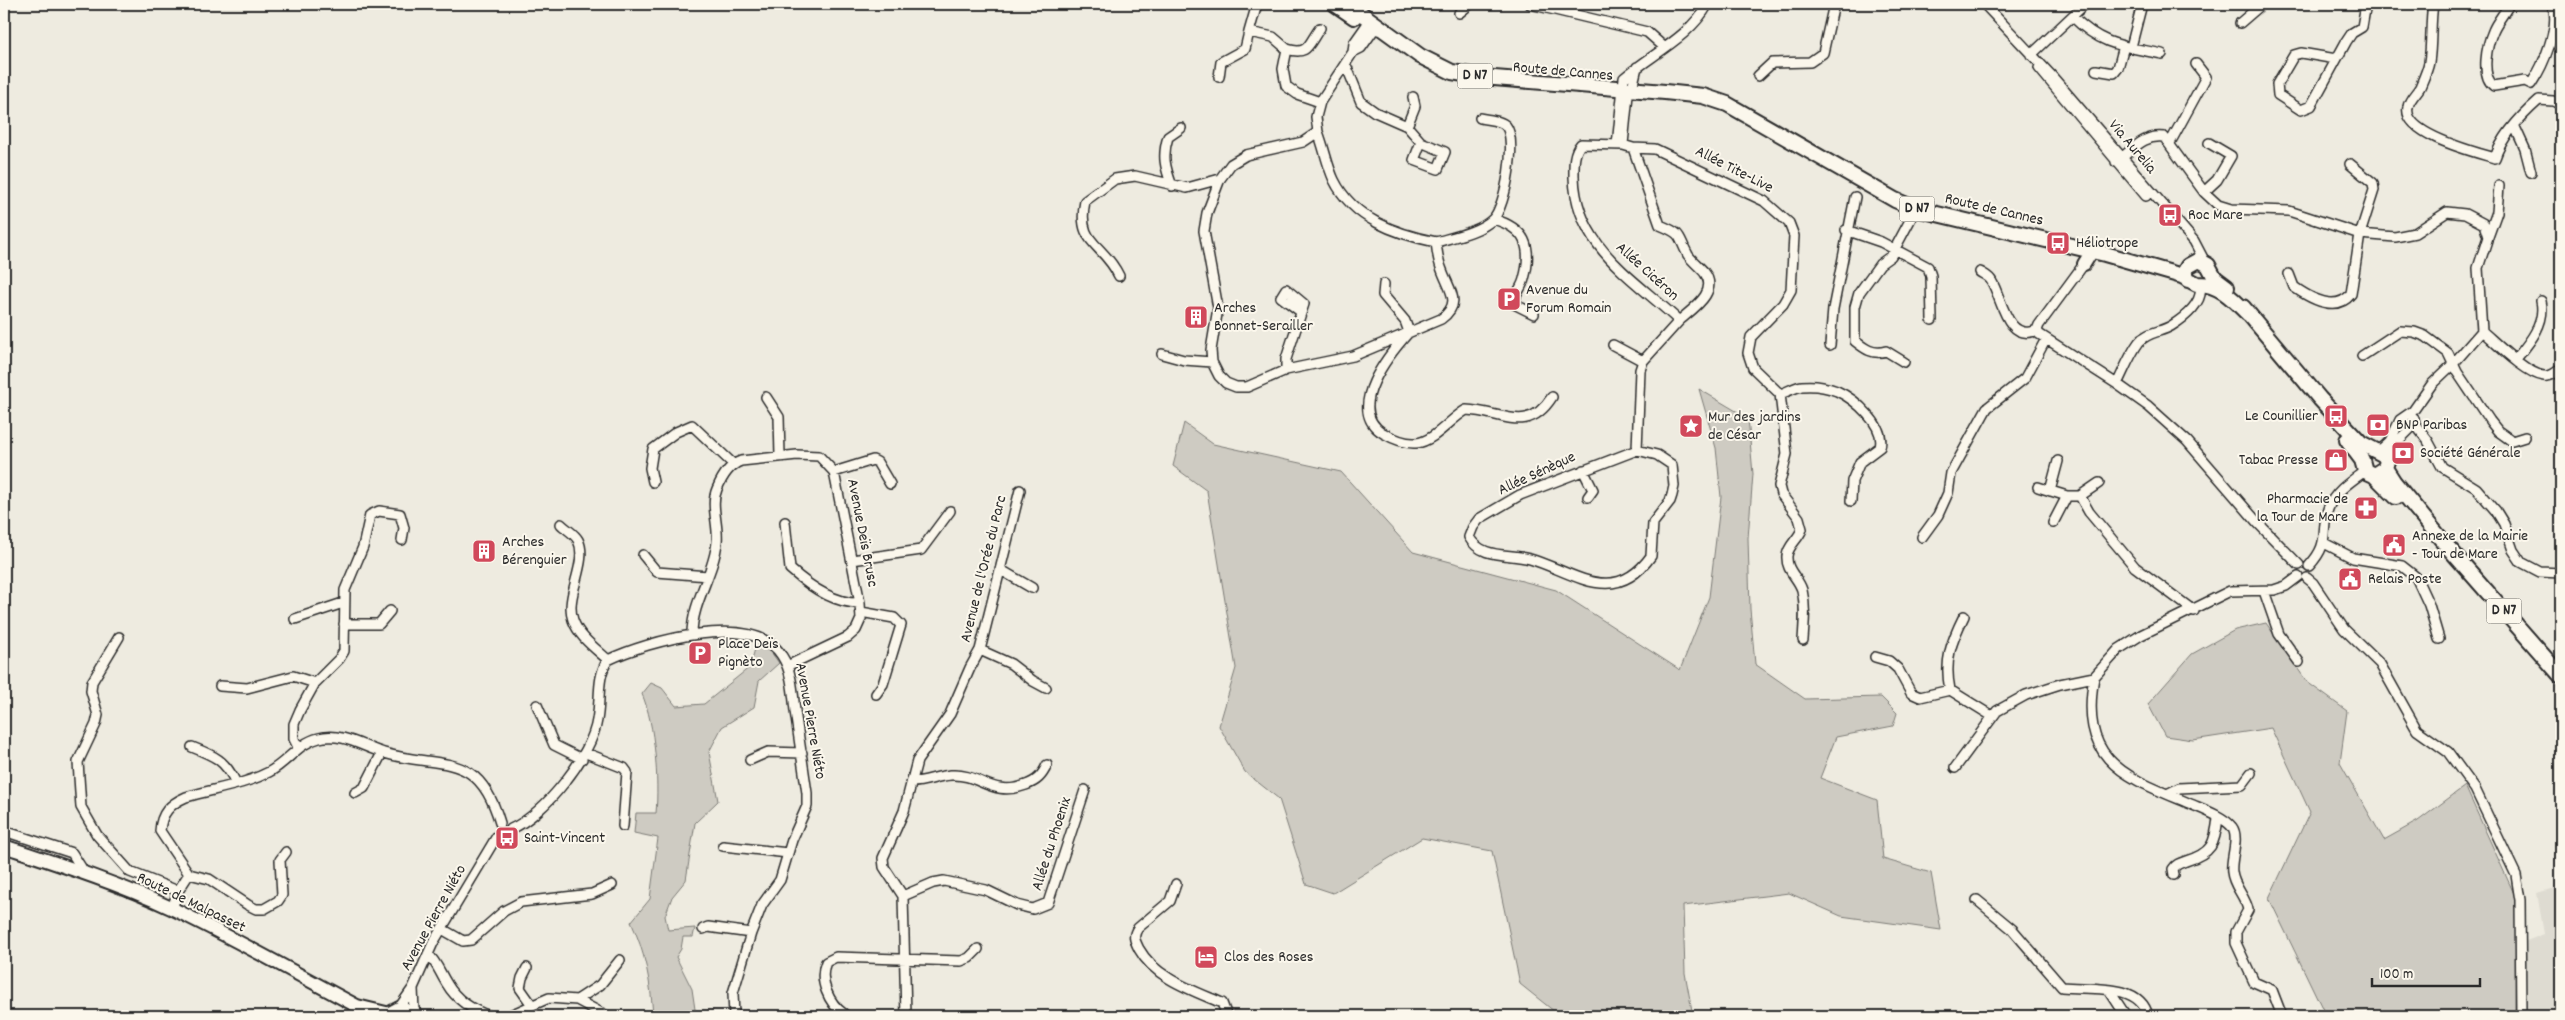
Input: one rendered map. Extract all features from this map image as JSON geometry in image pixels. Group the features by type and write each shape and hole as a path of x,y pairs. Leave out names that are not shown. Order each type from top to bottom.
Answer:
{"main road":[{"name":"Route de Cannes","path":"1335,4 1434,65 1452,72 1482,77 1626,91 1701,102 1748,116"},
{"name":"Route de Cannes","path":"1348,4 1368,24 1413,60 1436,73 1452,78 1593,92 1665,92 1712,99 1726,104 1895,200 1916,209 2098,253 2198,273"},
{"path":"2084,264 2098,253"},
{"name":"D N7","path":"2198,273 2226,294 2248,314 2320,399 2342,434 2375,462 2561,676"},
{"name":"Route de Malpasset","path":"4,846 84,872 172,909 357,1006 385,1015"},
{"name":"Route de Malpasset","path":"357,1006 367,1016"},
{"path":"385,1015 399,1008 415,1014"}],"street":[{"path":"1219,76 1221,62 1245,49 1257,4"},
{"path":"1458,13 1470,4"},
{"path":"1530,4 1647,32 1664,48"},
{"path":"1620,145 1626,91 1637,67 1690,29 1700,19 1708,4"},
{"path":"1758,76 1772,63 1810,62 1823,53 1834,4"},
{"name":"Via Aurelia","path":"1984,4 2050,74 2119,160 2188,241 2198,273"},
{"path":"2031,55 2086,4"},
{"path":"2096,70 2114,73 2118,68 2142,4"},
{"path":"2240,23 2262,4"},
{"path":"2336,58 2300,53 2294,55 2277,84 2278,95 2301,110 2306,110 2311,106 2336,58 2352,33 2362,26 2366,4"},
{"path":"2433,4 2429,62 2420,87 2408,104 2411,122 2436,138 2462,149 2495,158 2499,146 2538,100"},
{"path":"2509,4 2493,30 2486,75 2488,82 2494,86 2525,81 2531,84 2538,100"},
{"path":"2531,84 2542,67 2548,47 2554,22 2554,9 2551,4"},
{"path":"2073,17 2088,32 2102,40 2162,54"},
{"path":"1368,24 1354,44 1354,52 1320,102 1316,117 1318,132 1334,179 1344,196 1361,213 1386,227 1411,237 1436,242 1459,236 1493,219 1502,203 1507,185 1510,131 1504,124 1480,118"},
{"path":"1249,32 1273,37 1287,49 1299,53 1304,51 1320,28"},
{"path":"1287,49 1283,69 1286,86 1297,94 1320,102"},
{"path":"2170,143 2206,77 2196,64"},
{"path":"1346,65 1361,102 1375,112 1407,126 1421,142"},
{"path":"1407,126 1415,106 1413,97"},
{"path":"2538,100 2553,101 2561,105"},
{"path":"2515,127 2525,149 2531,172"},
{"path":"1172,186 1164,165 1163,152 1168,137 1181,128"},
{"path":"1318,132 1303,142 1246,155 1231,164 1220,178 1207,213 1204,231 1218,308 1211,350 1212,362 1219,376 1226,383 1236,387 1247,387 1286,370 1353,356 1441,319 1450,313 1453,297 1440,267 1436,242"},
{"path":"2119,160 2145,139 2155,136 2164,137 2204,192 2218,205 2231,209 2288,211 2360,234 2407,236 2423,229 2447,212 2465,214 2484,224 2494,222"},
{"path":"2204,192 2217,180 2231,156 2209,143"},
{"name":"Allée Cicéron","path":"1620,145 1581,144 1577,148 1574,163 1574,182 1582,219 1590,236 1602,251 1679,321 1643,361"},
{"name":"Allée Tite-Live","path":"1620,145 1655,149 1696,167 1764,200 1789,223 1794,236 1791,290 1783,304 1751,337 1748,353 1753,368 1780,394"},
{"path":"1634,148 1660,225 1680,237 1688,254 1709,279 1709,288 1705,296 1679,321"},
{"name":"Via Aurelia","path":"2119,160 2194,241 2198,273"},
{"path":"2290,274 2294,288 2320,301 2338,305 2345,302 2351,294 2360,234 2374,190 2373,183 2350,164"},
{"path":"1119,276 1112,261 1092,242 1083,229 1082,216 1085,200 1116,179 1135,176 1187,188 1220,178"},
{"path":"2375,462 2390,441 2400,420 2413,411 2432,384 2453,364 2482,331 2478,268 2497,212 2499,186"},
{"path":"1830,344 1846,230 1855,197"},
{"path":"1904,362 1886,351 1878,353 1866,349 1855,340 1855,307 1865,282 1894,249 1916,209"},
{"path":"1493,219 1513,227 1521,233 1524,240 1524,279 1514,299 1514,304 1534,314"},
{"path":"2484,224 2488,237"},
{"path":"1846,230 1869,237 1928,267 1931,276 1932,320"},
{"path":"1980,272 1991,279 2002,310 2018,330 2030,333 2037,330 2084,264"},
{"path":"2117,384 2140,341 2150,334 2170,326 2197,304 2201,294 2198,273"},
{"path":"1384,284 1383,295 1405,321 1409,332"},
{"path":"2516,359 2535,333 2543,311 2541,301"},
{"path":"1286,370 1286,359 1301,312"},
{"path":"2037,330 2046,339 2148,406 2186,441 2299,565 2309,566"},
{"path":"2362,356 2400,331 2414,332 2425,336 2448,353 2453,364 2498,431 2512,441 2525,437"},
{"path":"2482,331 2531,372 2544,376 2554,375 2561,368"},
{"path":"1409,332 1377,372 1370,394 1369,411 1373,423 1380,431 1392,439 1415,443 1426,439 1466,410 1523,419 1542,412 1552,397"},
{"path":"1922,537 1938,515 1948,493 1952,473 1987,408 2025,378 2046,339"},
{"path":"1613,345 1643,361 1640,370 1637,450"},
{"path":"1162,354 1184,360 1212,362"},
{"path":"1803,640 1804,606 1802,589 1792,575 1787,560 1789,550 1802,529 1799,518 1781,494 1778,486 1788,454 1780,394 1801,386 1830,389 1839,392 1855,403 1874,424 1882,437 1880,447 1860,462 1852,481 1851,501"},
{"path":"766,397 779,417 780,456"},
{"path":"2413,411 2415,424 2428,441 2442,467 2476,488 2496,511 2504,524 2513,550 2521,562 2540,572 2561,573"},
{"path":"2309,566 2322,550 2328,509 2336,494 2392,448 2415,424"},
{"path":"653,482 650,468 653,449 676,432 692,426 732,464 716,490 714,500 717,541 708,576 695,613 692,634"},
{"name":"Allée Sénèque","path":"1637,450 1667,460 1672,465 1674,486 1670,501 1653,523 1651,556 1633,574 1608,583 1589,583 1516,555 1485,553 1474,546 1469,537 1472,527 1479,519 1520,495 1637,450"},
{"name":"Avenue Deïs Brusc","path":"732,464 780,456 808,454 819,456 834,472 860,608 856,630 848,637 787,666"},
{"path":"834,472 872,460 877,462 890,484"},
{"path":"2050,491 2058,461"},
{"path":"1583,470 1593,490 1588,497"},
{"path":"2038,486 2067,496 2080,496 2099,483"},
{"name":"Avenue de l'Orée du Parc","path":"903,896 884,867 883,858 904,812 917,761 950,714 980,650 1020,490"},
{"path":"2053,523 2067,496"},
{"path":"2080,496 2088,512 2135,567 2175,599 2194,610"},
{"path":"298,747 294,739 294,724 314,683 339,659 344,650 343,603 351,574 364,547 370,516 379,511 400,514 404,528 402,540"},
{"path":"852,560 922,550 950,511"},
{"path":"785,522 790,569 809,586 860,608 894,618 901,625 883,684 876,694"},
{"path":"500,823 495,829 497,836 507,838 511,828 532,818 584,756 594,738 601,676 608,660 582,636 572,619 572,603 581,553 578,539 561,524"},
{"path":"2324,543 2353,558 2402,566 2416,577 2430,605 2439,639"},
{"path":"643,555 657,572 708,576"},
{"path":"2299,565 2296,571 2302,577 2314,583 2344,629 2380,664 2416,730 2448,752 2475,789 2516,875 2520,900 2521,1016"},
{"path":"2282,1016 2272,990 2254,982 2236,943 2236,932 2248,910 2232,874 2234,831 2230,825 2218,818 2134,779 2115,768 2101,747 2092,722 2091,708 2094,677 2119,649 2141,635 2179,618 2230,591 2264,591 2286,586 2311,573 2309,566"},
{"path":"1000,570 1032,588"},
{"path":"2264,591 2279,634 2299,662"},
{"path":"2175,599 2179,618"},
{"path":"294,619 343,603"},
{"path":"344,624 379,624 390,611"},
{"path":"1950,690 1947,674 1950,644 1964,616"},
{"name":"Avenue Pierre Niéto","path":"608,660 692,634 729,631 750,635 773,645 782,655 787,666 802,753 807,806 780,880 762,905 751,933 733,993 734,1016"},
{"path":"119,637 92,682 91,691 98,715 96,724 78,762 81,807 97,835 130,872 178,891"},
{"path":"980,650 1011,664 1033,681 1046,688"},
{"path":"1875,657 1889,661 1898,669 1911,693 1920,696 1950,690 1992,716"},
{"path":"220,686 247,688 294,676 314,683"},
{"path":"1955,768 1997,711 2026,695 2060,684 2094,677"},
{"path":"537,705 554,745 624,768 627,772 623,826"},
{"path":"286,852 280,860 282,895 278,901 264,909 256,909 209,879 189,874 160,831 164,814 176,801 186,797 270,772 298,747 310,741 331,736 382,753 449,763 463,769 490,794 500,823"},
{"path":"192,747 226,764 236,783"},
{"path":"750,760 768,752 802,753"},
{"path":"355,793 364,788 382,753"},
{"path":"912,782 951,775 964,776 1000,790 1014,790 1034,782 1042,776 1047,765"},
{"path":"2166,794 2179,788 2242,785 2251,773"},
{"name":"Allée du Phoenix","path":"903,896 933,883 944,881 986,890 1017,905 1033,909 1048,903 1085,790"},
{"path":"2174,875 2173,869 2176,864 2199,857 2209,849 2215,838 2218,818"},
{"path":"500,823 508,824 511,828"},
{"path":"4,831 72,853 84,872"},
{"name":"Avenue Pierre Niéto","path":"399,1008 413,988 428,954 497,836"},
{"path":"723,846 788,854"},
{"path":"172,909 178,891 189,874"},
{"path":"1176,884 1170,902 1138,928 1134,933 1134,941 1146,962 1176,983 1222,1003 1226,1016"},
{"path":"442,929 463,941 471,940 504,911 521,902 592,894 612,885"},
{"path":"903,896 906,1016"},
{"path":"1978,900 2012,929 2062,987 2110,990 2135,996 2142,1002 2148,1016"},
{"path":"703,929 708,927 751,933"},
{"path":"844,1014 836,1009 822,980 826,962 836,957 846,955 961,961 969,958 978,949"},
{"path":"428,954 435,961 455,996 463,1003 490,1016"},
{"path":"577,1000 600,985 620,960"},
{"path":"528,968 522,978 520,988 532,1005"},
{"name":"Avenue Pierre Niéto","path":"413,988 415,1014"},
{"path":"2110,990 2126,1016"},
{"path":"508,1016 549,998 577,1000 607,1016"}],"shaded area":[{"path":"1699,389 1748,418 1753,474 1748,538 1750,609 1755,664 1805,699 1881,697 1897,713 1893,726 1836,737 1820,778 1877,800 1883,859 1931,873 1941,930 1841,916 1789,893 1683,906 1685,973 1693,1016 1560,1016 1520,984 1492,851 1422,838 1333,893 1306,884 1279,799 1245,772 1219,726 1236,668 1207,491 1173,466 1184,423 1213,444 1341,472 1413,552 1556,590 1680,670 1709,597 1721,497 1716,448"},
{"path":"2266,623 2307,682 2347,711 2340,763 2384,840 2418,821 2465,786 2516,898 2515,1016 2326,1016 2269,898 2310,812 2271,728 2193,740 2165,736 2148,704 2192,654 2235,630"},
{"path":"756,645 771,652 779,663 759,681 754,707 722,727 709,752 718,801 695,823 686,880 672,897 665,916 668,930 695,928 693,937 683,937 681,949 676,957 692,989 696,1016 653,1016 646,968 640,944 631,922 650,899 658,838 634,833 636,813 656,813 657,800 653,736 642,694 651,683 662,688 676,706 704,704 750,667"},
{"path":"2561,886 2561,1016 2525,1016 2524,942 2544,934 2537,893"}],"place":[{"name":"Roc Mare","path":"2170,215"},
{"name":"Héliotrope","path":"2058,243"},
{"name":"Avenue du Forum Romain","path":"1509,299"},
{"name":"Arches Bonnet-Serailler","path":"1196,317"},
{"name":"Le Counillier","path":"2336,416"},
{"name":"BNP Paribas","path":"2378,425"},
{"name":"Mur des jardins de César","path":"1691,426"},
{"name":"Société Générale","path":"2403,453"},
{"name":"Tabac Presse","path":"2336,460"},
{"name":"Pharmacie de la Tour de Mare","path":"2366,508"},
{"name":"Annexe de la Mairie - Tour de Mare","path":"2394,545"},
{"name":"Arches Bérenguier","path":"484,551"},
{"name":"Relais Poste","path":"2350,579"},
{"name":"Place Deïs Pignèto","path":"700,653"},
{"name":"Saint-Vincent","path":"507,838"},
{"name":"Clos des Roses","path":"1206,957"}]}
